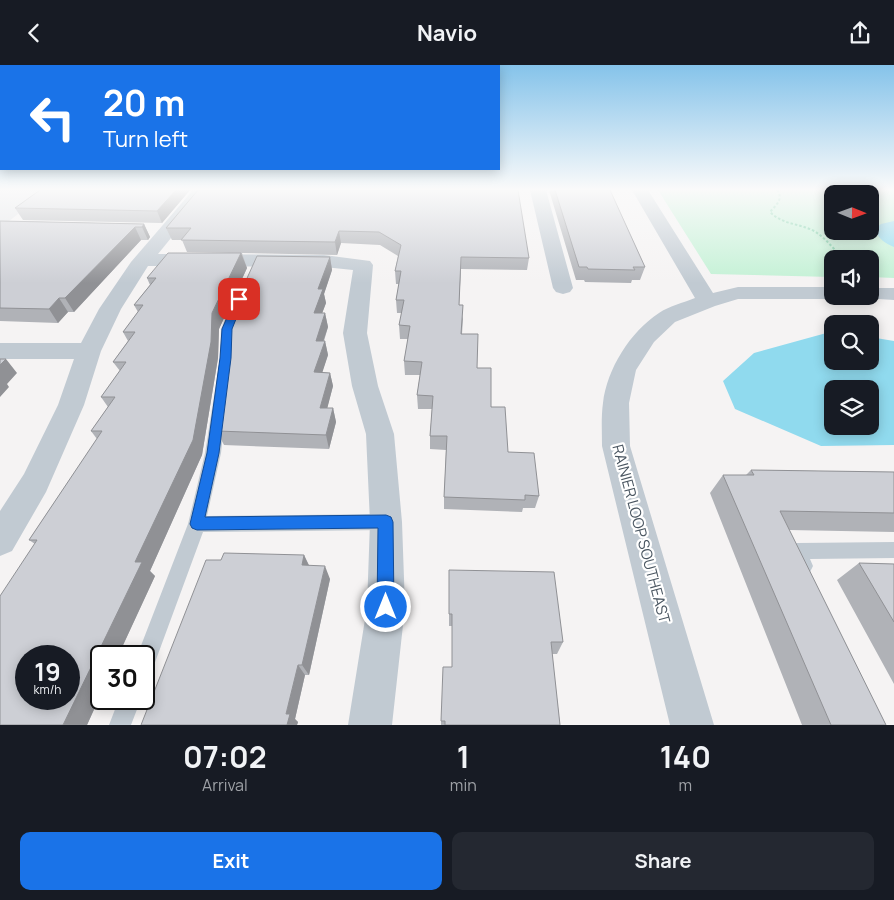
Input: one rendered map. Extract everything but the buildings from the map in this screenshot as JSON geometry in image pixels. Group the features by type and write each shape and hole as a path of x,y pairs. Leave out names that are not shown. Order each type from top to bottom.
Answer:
{"street":[{"path":"0,540 35,483 71,405 90,351 110,309 143,260 156,230 167,221"},
{"path":"546,221 564,288"},
{"path":"659,221 707,301"},
{"path":"143,260 253,269 324,261 363,265 355,333 365,386 380,434 386,522 386,607 370,725"},
{"name":"RAINIER LOOP SOUTHEAST","path":"692,725 616,446 616,403 624,370 645,337 667,317 707,301 738,293 824,293"},
{"path":"879,294 894,295"},
{"path":"0,351 90,351"}],"lane":[{"path":"152,645 197,524 213,453 226,358 227,329 242,293"},
{"path":"197,524 386,522"},
{"path":"814,586 797,551 894,550"},
{"path":"120,725 126,710"}],"path":[{"path":"780,221 816,232 835,250"}],"shaded area":[{"path":"0,221 9,221 0,228"}],"green space":[{"path":"677,221 824,221 824,240 879,240 879,221 894,221 894,278 879,277 879,250 824,250 824,277 711,274"}],"water":[{"path":"894,221 894,247 879,236 879,226"},
{"path":"824,334 824,370 879,370 879,338 894,341 894,445 821,446 735,409 723,381 754,353"}],"route":[{"path":"239,299 227,329 226,358 213,453 197,524 386,522 386,607"}]}
